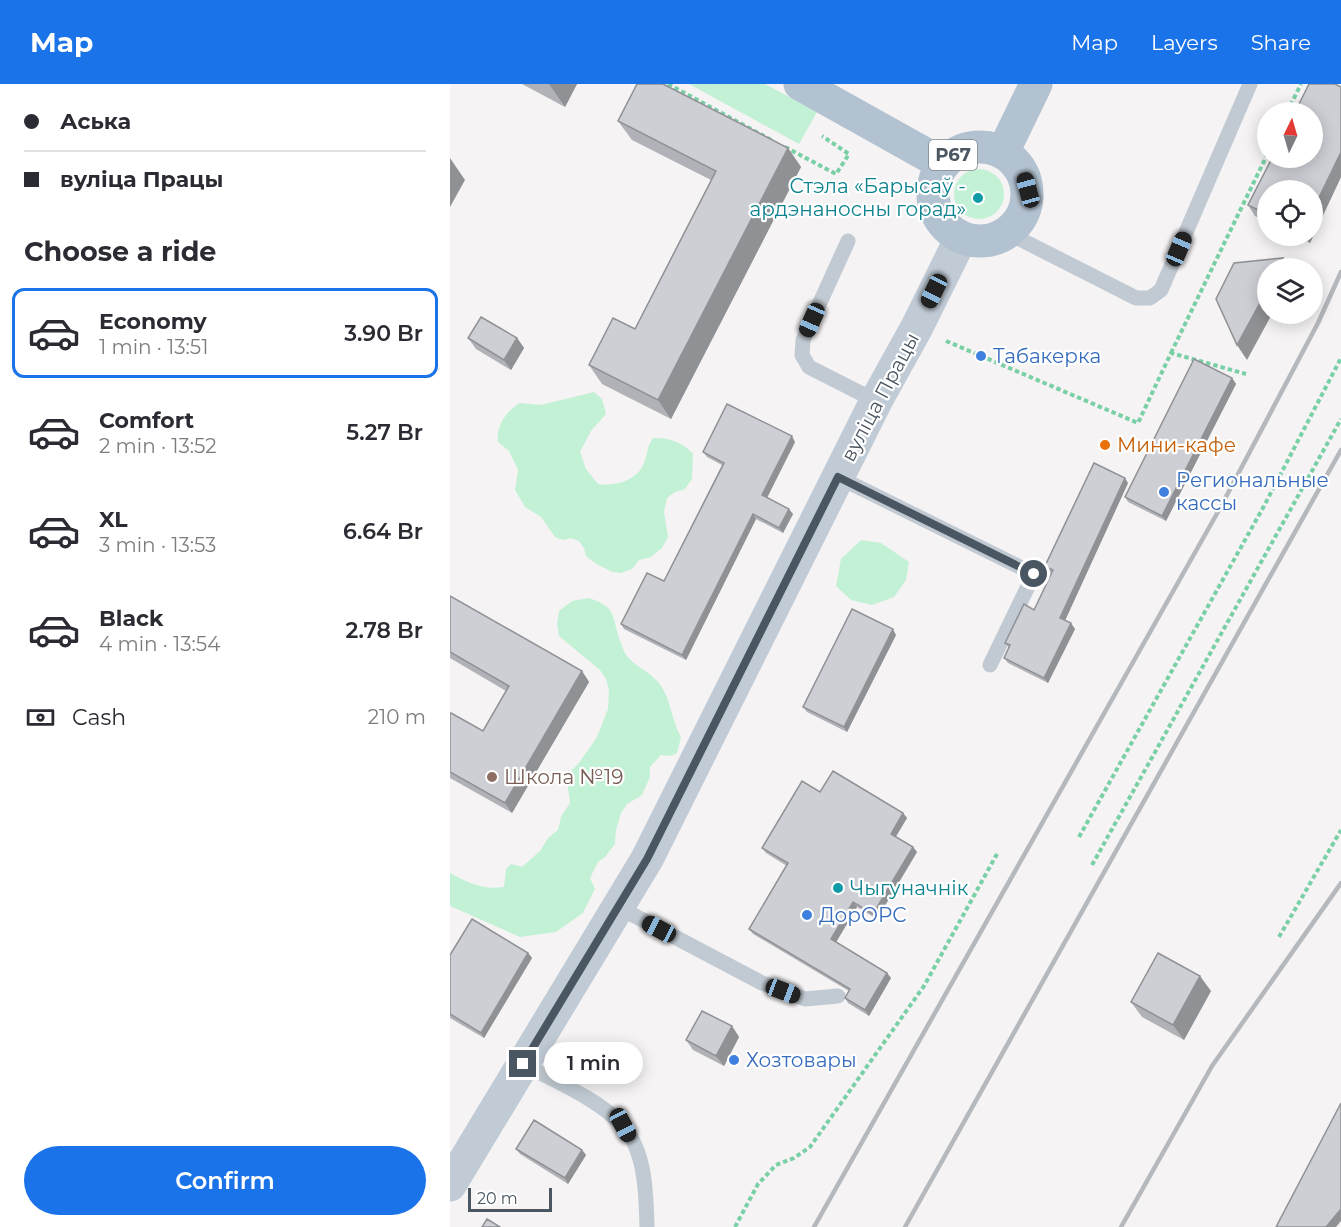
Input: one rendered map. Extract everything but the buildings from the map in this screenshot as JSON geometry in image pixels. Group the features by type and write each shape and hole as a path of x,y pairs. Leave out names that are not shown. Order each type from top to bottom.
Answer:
{"main road":[{"name":"Р67","path":"800,84 943,164"},
{"name":"Р67","path":"1003,152 1036,84"},
{"name":"Р67","path":"961,238 947,229 938,216 933,201 933,186 943,164 959,151 973,147 988,147 1003,152 1015,161 1024,175 1028,190 1027,206 1020,221 1008,233"},
{"path":"961,238 977,242 993,240 1008,233"},
{"name":"вуліца Працы","path":"450,1185 647,859 876,401 917,327 961,238"}],"lane":[{"path":"1008,233 1136,298 1150,298 1161,290 1250,84"},
{"path":"848,241 803,340 802,355 809,367 876,401"},
{"path":"838,477 1034,574 990,665"},
{"path":"618,908 762,983 805,999 838,996"},
{"path":"523,1064 602,1107 623,1125 638,1153 646,1187 647,1227"}],"path":[{"path":"668,84 836,174 849,154 822,136"},
{"path":"1292,102 1301,84"},
{"path":"946,341 1138,423 1261,168"},
{"path":"1171,353 1246,374"},
{"path":"1079,837 1264,506 1341,358"},
{"path":"1092,865 1341,419"},
{"path":"1280,937 1341,830"},
{"path":"735,1227 758,1184 776,1165 794,1158 810,1147 917,995 997,854"}],"green space":[{"path":"689,84 765,84 817,112 799,144"},
{"path":"974,169 984,169 997,176 1004,189 1004,199 997,212 984,219 974,219 965,215 958,208 954,199 954,189 958,180 965,173"},
{"path":"594,392 602,399 606,414 591,431 580,452 586,469 598,484 619,483 638,473 653,438 675,441 685,446 693,454 692,479 685,489 667,498 664,512 668,537 662,548 651,557 639,560 632,569 621,573 612,572 595,563 586,556 579,541 555,537 541,517 525,507 515,490 518,470 509,451 498,442 503,420 519,403 541,405"},
{"path":"861,540 881,543 909,562 906,580 894,597 872,605 851,600 836,586 841,559"},
{"path":"589,598 610,610 626,655 654,678 662,688 681,737 677,753 671,756 661,755 650,767 650,777 642,795 627,804 621,813 615,844 598,862 590,878 595,889 583,913 556,932 520,937 450,906 450,873 476,885 504,887 506,869 511,864 522,867 558,830 561,817 570,803 569,773 597,737 608,709 609,690 600,670 559,636 557,624 559,611 572,601"}],"railway":[{"path":"814,1227 1219,510 1318,323 1341,272"},
{"path":"905,1227 1341,450"},
{"path":"1121,1227 1212,1066 1341,883"}],"place":[{"name":"Стэла «Барысаў - ардэнаносны горад»","path":"978,198"},
{"name":"Табакерка","path":"981,356"},
{"name":"Мини-кафе","path":"1105,445"},
{"name":"Региональные кассы","path":"1164,492"},
{"name":"Школа №19","path":"492,777"},
{"name":"Чыгуначнік","path":"838,888"},
{"name":"ДорОРС","path":"807,915"},
{"name":"Хозтовары","path":"734,1060"}],"route":[{"path":"523,1064 647,859 838,477 921,516 1034,574"}]}
